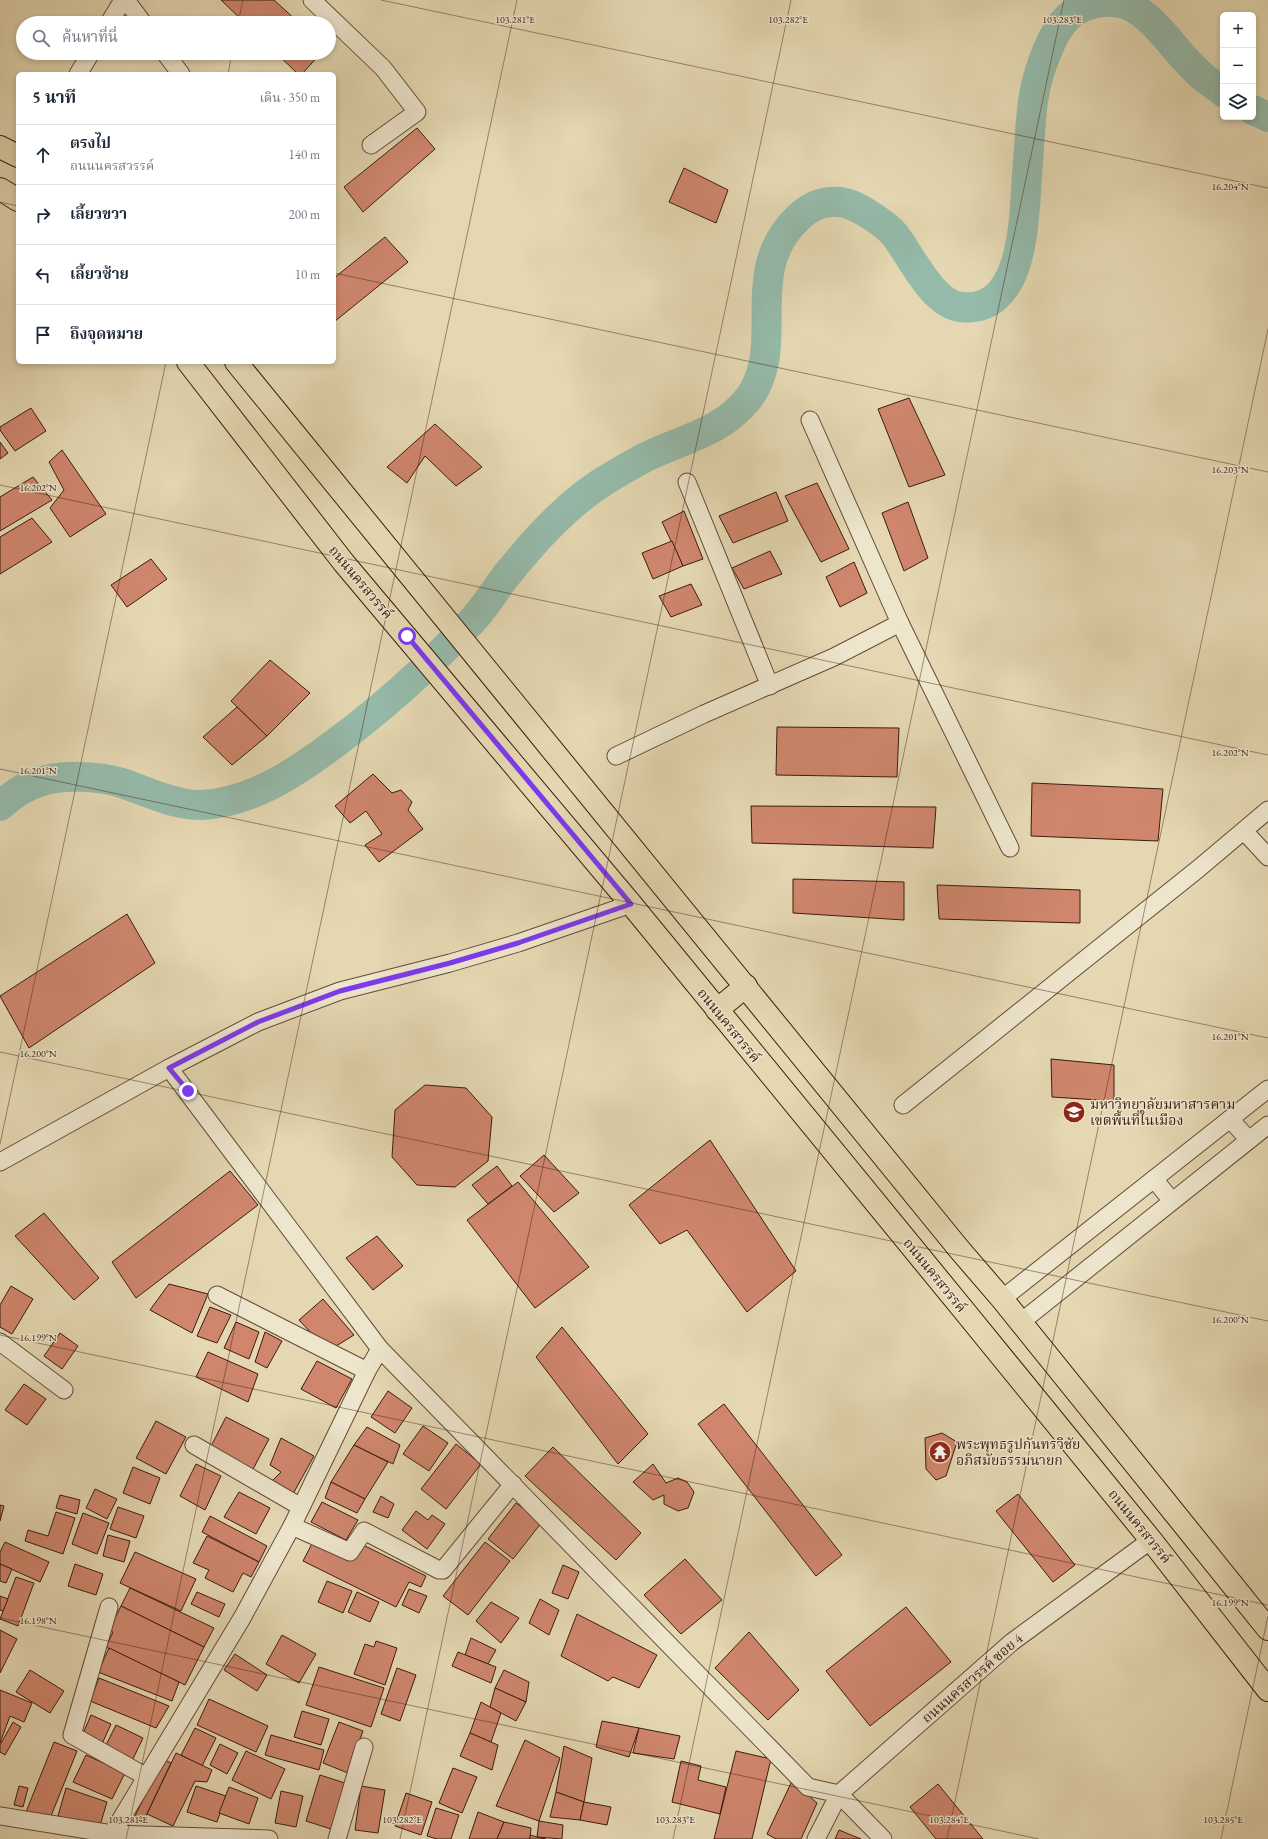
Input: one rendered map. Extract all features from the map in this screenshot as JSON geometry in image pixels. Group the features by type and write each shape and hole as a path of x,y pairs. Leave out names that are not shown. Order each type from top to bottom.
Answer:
{"main road":[{"path":"0,147 16,155"},
{"path":"0,189 16,199"},
{"name":"ถนนนครสวรรค์","path":"190,364 344,563 631,904 1151,1540 1268,1690"},
{"path":"238,364 949,1237 1021,1322 1268,1629"},
{"path":"717,1010 746,986"}],"street":[{"path":"114,16 124,0 137,16"},
{"path":"312,0 329,16"},
{"path":"336,23 383,68 417,112 371,145"},
{"path":"79,72 87,60"},
{"path":"170,60 179,72"},
{"path":"810,420 900,623 1010,848"},
{"path":"687,482 770,686"},
{"path":"616,756 704,714 834,657 900,623"},
{"path":"903,1105 1244,831 1268,810"},
{"path":"1244,831 1268,857"},
{"path":"0,1162 169,1068 258,1022 340,991 450,963 518,943 631,904"},
{"path":"169,1068 380,1349 808,1787 839,1794 883,1839"},
{"path":"1002,1299 1268,1089"},
{"path":"1230,1119 1249,1140"},
{"path":"1021,1322 1268,1125"},
{"path":"1154,1179 1172,1201"},
{"path":"217,1295 367,1371"},
{"path":"0,1342 64,1390"},
{"path":"110,1836 242,1618 292,1526 367,1371 380,1349"},
{"path":"194,1445 301,1507"},
{"path":"292,1526 350,1552 364,1531 439,1570 444,1570 513,1484"},
{"name":"ถนนนครสวรรค์ ซอย 4","path":"816,1839 839,1794 1012,1642 1151,1540"},
{"path":"109,1607 72,1735 145,1776"},
{"path":"337,1839 364,1748"},
{"path":"0,1816 110,1836 269,1839"}],"building":[{"path":"221,0 274,0 291,16 238,16"},
{"path":"283,60 315,60 304,72 296,72"},
{"path":"417,128 435,149 363,212 344,187"},
{"path":"684,168 728,190 716,223 669,202"},
{"path":"385,237 408,262 336,320 336,276"},
{"path":"909,398 945,475 909,487 878,409"},
{"path":"31,408 46,431 15,451 0,430 0,427"},
{"path":"435,424 482,467 456,486 425,456 407,483 387,467"},
{"path":"0,442 8,453 0,459"},
{"path":"62,450 106,514 70,537 50,508 64,490 49,462"},
{"path":"33,477 52,500 0,531 0,497"},
{"path":"817,483 849,549 821,562 785,496"},
{"path":"776,492 788,521 733,543 719,516"},
{"path":"908,502 928,558 904,571 882,513"},
{"path":"684,511 703,559 683,566 662,522"},
{"path":"32,518 52,542 0,574 0,537"},
{"path":"672,541 683,566 653,579 642,553"},
{"path":"770,551 782,574 744,589 732,568"},
{"path":"151,559 167,579 127,607 111,585"},
{"path":"854,562 867,593 840,607 826,577"},
{"path":"691,584 702,605 671,617 659,596"},
{"path":"270,660 310,693 267,736 231,701"},
{"path":"237,707 267,736 232,765 203,737"},
{"path":"777,727 899,728 897,777 776,775"},
{"path":"373,774 392,793 401,790 412,802 408,810 423,829 379,862 365,845 382,834 366,811 350,823 335,806"},
{"path":"1032,783 1163,789 1158,841 1031,836"},
{"path":"751,806 936,807 933,848 752,843"},
{"path":"793,879 904,882 904,920 793,913"},
{"path":"937,885 1080,890 1080,923 939,919"},
{"path":"127,914 155,963 29,1048 0,996"},
{"path":"1051,1059 1114,1065 1114,1101 1052,1097"},
{"path":"425,1085 466,1088 492,1117 488,1161 455,1187 417,1185 392,1157 395,1110"},
{"path":"710,1140 796,1271 747,1312 687,1230 660,1244 629,1205"},
{"path":"544,1155 579,1193 554,1212 520,1176"},
{"path":"497,1166 512,1186 488,1204 472,1185"},
{"path":"230,1171 258,1205 136,1298 112,1262"},
{"path":"518,1182 589,1267 535,1308 467,1220"},
{"path":"44,1213 99,1278 74,1300 15,1236"},
{"path":"377,1236 403,1266 373,1290 346,1258"},
{"path":"169,1284 208,1294 192,1333 150,1310"},
{"path":"11,1286 33,1299 12,1334 0,1327 0,1305"},
{"path":"323,1299 354,1335 328,1351 299,1320"},
{"path":"210,1307 231,1315 217,1343 197,1336"},
{"path":"236,1322 259,1332 249,1359 224,1348"},
{"path":"562,1327 648,1434 618,1464 536,1357"},
{"path":"265,1332 282,1341 267,1368 255,1362"},
{"path":"60,1333 78,1346 62,1369 44,1356"},
{"path":"208,1352 258,1374 248,1402 196,1377"},
{"path":"317,1361 352,1379 336,1408 301,1389"},
{"path":"24,1384 46,1399 27,1425 5,1410"},
{"path":"388,1391 412,1408 395,1433 371,1417"},
{"path":"724,1404 842,1555 816,1576 698,1424"},
{"path":"226,1417 269,1439 251,1473 209,1450"},
{"path":"156,1421 186,1437 166,1474 136,1458"},
{"path":"423,1426 448,1443 429,1471 403,1454"},
{"path":"367,1427 400,1445 393,1464 354,1445"},
{"path":"942,1433 957,1442 946,1476 936,1480 926,1469 925,1438"},
{"path":"281,1438 314,1456 293,1494 272,1481 281,1472 270,1465"},
{"path":"456,1444 481,1464 446,1509 421,1489"},
{"path":"354,1445 388,1462 365,1499 331,1482"},
{"path":"553,1447 641,1533 616,1560 525,1476"},
{"path":"196,1464 221,1476 205,1510 180,1496"},
{"path":"653,1464 666,1483 678,1478 687,1482 694,1492 688,1508 678,1511 664,1504 664,1495 653,1500 633,1482"},
{"path":"133,1467 160,1478 150,1504 123,1493"},
{"path":"331,1482 365,1499 357,1513 325,1498"},
{"path":"95,1489 117,1499 107,1519 86,1508"},
{"path":"239,1492 270,1508 256,1534 224,1517"},
{"path":"1018,1494 1075,1565 1053,1582 996,1511"},
{"path":"60,1495 80,1500 77,1514 56,1508"},
{"path":"381,1496 394,1504 388,1518 373,1512"},
{"path":"322,1502 358,1520 346,1540 311,1522"},
{"path":"516,1503 542,1522 513,1559 488,1539"},
{"path":"0,1505 4,1506 0,1521"},
{"path":"118,1507 144,1516 136,1538 110,1529"},
{"path":"416,1511 428,1520 432,1515 445,1524 427,1549 402,1530"},
{"path":"56,1512 75,1518 63,1554 25,1541 28,1530 48,1536"},
{"path":"83,1513 109,1523 97,1554 72,1544"},
{"path":"210,1516 267,1546 259,1562 202,1532"},
{"path":"108,1535 130,1541 124,1562 103,1556"},
{"path":"207,1536 259,1562 251,1577 243,1573 233,1592 205,1578 209,1570 193,1563"},
{"path":"315,1538 359,1543 426,1576 421,1587 409,1582 396,1607 303,1561"},
{"path":"5,1542 49,1562 40,1582 0,1564 0,1552"},
{"path":"485,1542 510,1561 468,1615 443,1596"},
{"path":"135,1552 196,1579 181,1611 120,1583"},
{"path":"685,1559 722,1600 681,1634 644,1595"},
{"path":"0,1564 12,1569 6,1583 0,1581"},
{"path":"75,1564 103,1574 96,1595 68,1586"},
{"path":"563,1565 579,1572 568,1599 552,1593"},
{"path":"16,1577 34,1583 18,1626 0,1619"},
{"path":"327,1581 352,1591 343,1613 318,1602"},
{"path":"130,1588 214,1628 204,1647 121,1606"},
{"path":"409,1589 427,1596 419,1613 402,1605"},
{"path":"197,1592 225,1604 219,1617 191,1604"},
{"path":"357,1592 379,1602 370,1622 348,1612"},
{"path":"0,1596 8,1599 3,1611 0,1610"},
{"path":"540,1599 559,1610 549,1635 529,1623"},
{"path":"491,1602 519,1618 501,1643 476,1621"},
{"path":"121,1606 204,1647 185,1685 106,1647 113,1632 109,1630"},
{"path":"906,1607 951,1662 870,1726 826,1671"},
{"path":"577,1614 657,1655 639,1688 613,1677 608,1681 561,1656"},
{"path":"0,1630 17,1639 0,1673"},
{"path":"749,1632 799,1690 768,1720 715,1668"},
{"path":"282,1635 316,1654 299,1683 266,1664"},
{"path":"471,1638 496,1650 488,1664 465,1655"},
{"path":"376,1641 397,1648 385,1685 354,1674 365,1644 374,1647"},
{"path":"109,1648 179,1682 172,1701 98,1672"},
{"path":"458,1652 496,1667 491,1683 452,1666"},
{"path":"235,1654 267,1675 257,1691 224,1670"},
{"path":"319,1667 384,1688 371,1727 306,1705"},
{"path":"397,1668 416,1675 400,1721 381,1714"},
{"path":"30,1670 64,1691 50,1713 16,1692"},
{"path":"504,1670 529,1682 526,1702 495,1688"},
{"path":"99,1678 169,1706 156,1728 90,1701"},
{"path":"495,1688 526,1702 516,1721 490,1707"},
{"path":"0,1690 32,1703 24,1722 10,1716 0,1743"},
{"path":"209,1699 268,1726 256,1752 197,1725"},
{"path":"481,1702 501,1713 491,1742 470,1733"},
{"path":"302,1711 329,1719 321,1745 294,1737"},
{"path":"91,1715 111,1724 102,1744 82,1736"},
{"path":"602,1721 639,1728 629,1757 596,1747"},
{"path":"13,1722 21,1727 5,1755 0,1752 0,1745"},
{"path":"339,1722 363,1731 348,1773 323,1763"},
{"path":"116,1725 143,1738 132,1761 104,1749"},
{"path":"195,1728 216,1738 202,1766 181,1755"},
{"path":"639,1728 680,1736 674,1759 633,1753"},
{"path":"470,1733 498,1745 492,1770 460,1756"},
{"path":"271,1735 324,1750 319,1770 265,1755"},
{"path":"525,1740 560,1758 539,1821 496,1806"},
{"path":"54,1742 77,1751 49,1821 26,1812"},
{"path":"220,1744 238,1753 227,1774 210,1765"},
{"path":"564,1746 592,1758 584,1802 556,1792"},
{"path":"246,1751 285,1769 271,1799 232,1780"},
{"path":"736,1751 771,1759 752,1839 714,1839"},
{"path":"176,1753 212,1770 207,1782 195,1781 173,1826 147,1814"},
{"path":"86,1755 125,1773 112,1799 73,1782"},
{"path":"163,1759 171,1763 143,1822 134,1818"},
{"path":"681,1761 701,1766 698,1780 726,1787 720,1814 672,1802"},
{"path":"453,1768 477,1777 462,1813 439,1803"},
{"path":"320,1775 345,1783 331,1829 306,1821"},
{"path":"792,1781 817,1803 801,1839 776,1839 767,1834"},
{"path":"938,1784 983,1839 936,1839 910,1807"},
{"path":"19,1786 28,1788 23,1807 14,1805"},
{"path":"196,1786 226,1796 217,1822 187,1812"},
{"path":"361,1786 385,1790 378,1833 355,1830"},
{"path":"229,1787 258,1798 249,1824 219,1813"},
{"path":"66,1788 107,1802 99,1829 58,1816"},
{"path":"281,1791 303,1796 296,1827 275,1823"},
{"path":"556,1792 584,1802 580,1820 550,1817"},
{"path":"406,1793 432,1802 421,1835 395,1826"},
{"path":"584,1802 611,1807 607,1825 580,1820"},
{"path":"436,1808 459,1815 451,1839 437,1839 427,1836"},
{"path":"478,1812 504,1822 497,1839 469,1839"},
{"path":"539,1821 563,1825 562,1839 537,1837"},
{"path":"504,1822 531,1828 530,1839 497,1839"},
{"path":"839,1830 861,1839 835,1839"},
{"path":"530,1835 537,1837 546,1839 530,1839"}],"waterway":[{"path":"0,806 18,792 29,786 49,779 70,777 91,777 122,783 180,803 201,805 219,803 237,799 272,785 288,776 334,744 388,701 456,638 485,605 527,550 576,501 604,481 644,458 713,428 737,411 748,399 760,378 765,356 768,285 771,262 781,239 798,218 812,207 825,203 847,203 858,208 887,227 901,243 923,277 932,288 950,304 961,307 982,305 998,295 1009,279 1017,259 1022,237 1032,110 1038,77 1052,40 1061,25 1073,13 1083,7 1100,2 1116,2 1128,5 1139,11 1158,28 1192,67 1220,90"},
{"path":"1256,111 1268,117"}],"place":[{"name":"มหาวิทยาลัยมหาสารคาม เขตพื้นที่ในเมือง","path":"1074,1112"},
{"name":"พระพุทธรูปกันทรวิชัย อภิสมัยธรรมนายก","path":"940,1452"}],"route":[{"path":"188,1091 169,1068 258,1022 340,991 450,963 518,943 631,904 549,809 407,636"}]}
